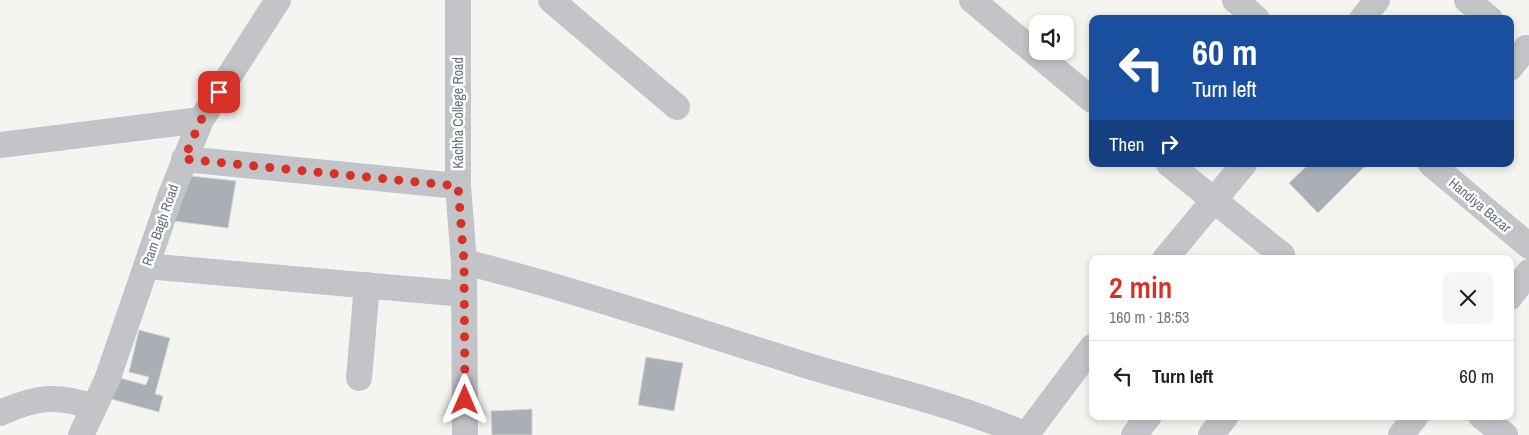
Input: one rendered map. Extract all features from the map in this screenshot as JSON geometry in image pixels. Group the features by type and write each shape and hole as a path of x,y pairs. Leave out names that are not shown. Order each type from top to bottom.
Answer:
{"street":[{"name":"Ram Bagh Road","path":"81,435 107,380 184,159 201,120 278,0"},
{"name":"Kachha College Road","path":"458,0 458,186 464,262 466,435"},
{"path":"552,0 677,107"},
{"path":"972,0 1089,98"},
{"path":"1235,0 1252,15"},
{"path":"1365,15 1377,0"},
{"path":"1467,0 1485,15"},
{"path":"0,146 201,120"},
{"path":"184,159 458,186"},
{"path":"1173,167 1280,255"},
{"path":"1168,255 1242,167"},
{"name":"Handiya Bazar","path":"1437,167 1529,246"},
{"path":"464,262 579,294 824,371 991,420 1026,435 1089,351"},
{"path":"146,266 464,294"},
{"path":"1514,292 1529,272"},
{"path":"359,378 367,285"},
{"path":"0,413 26,402 46,398 63,398 94,407"},
{"path":"1134,435 1146,420"},
{"path":"1211,435 1223,420"},
{"path":"1401,435 1413,420"},
{"path":"1486,420 1505,435"}],"building":[{"path":"1306,167 1364,167 1318,213 1289,183"},
{"path":"182,175 236,181 228,228 166,220"},
{"path":"139,330 170,338 155,394 163,396 159,412 111,399 116,377 146,385 149,377 129,372"},
{"path":"646,357 683,363 674,411 638,405"},
{"path":"532,409 532,435 492,435 491,411"}],"route":[{"path":"219,92 201,120 184,159 458,186 464,262 465,400"}]}
